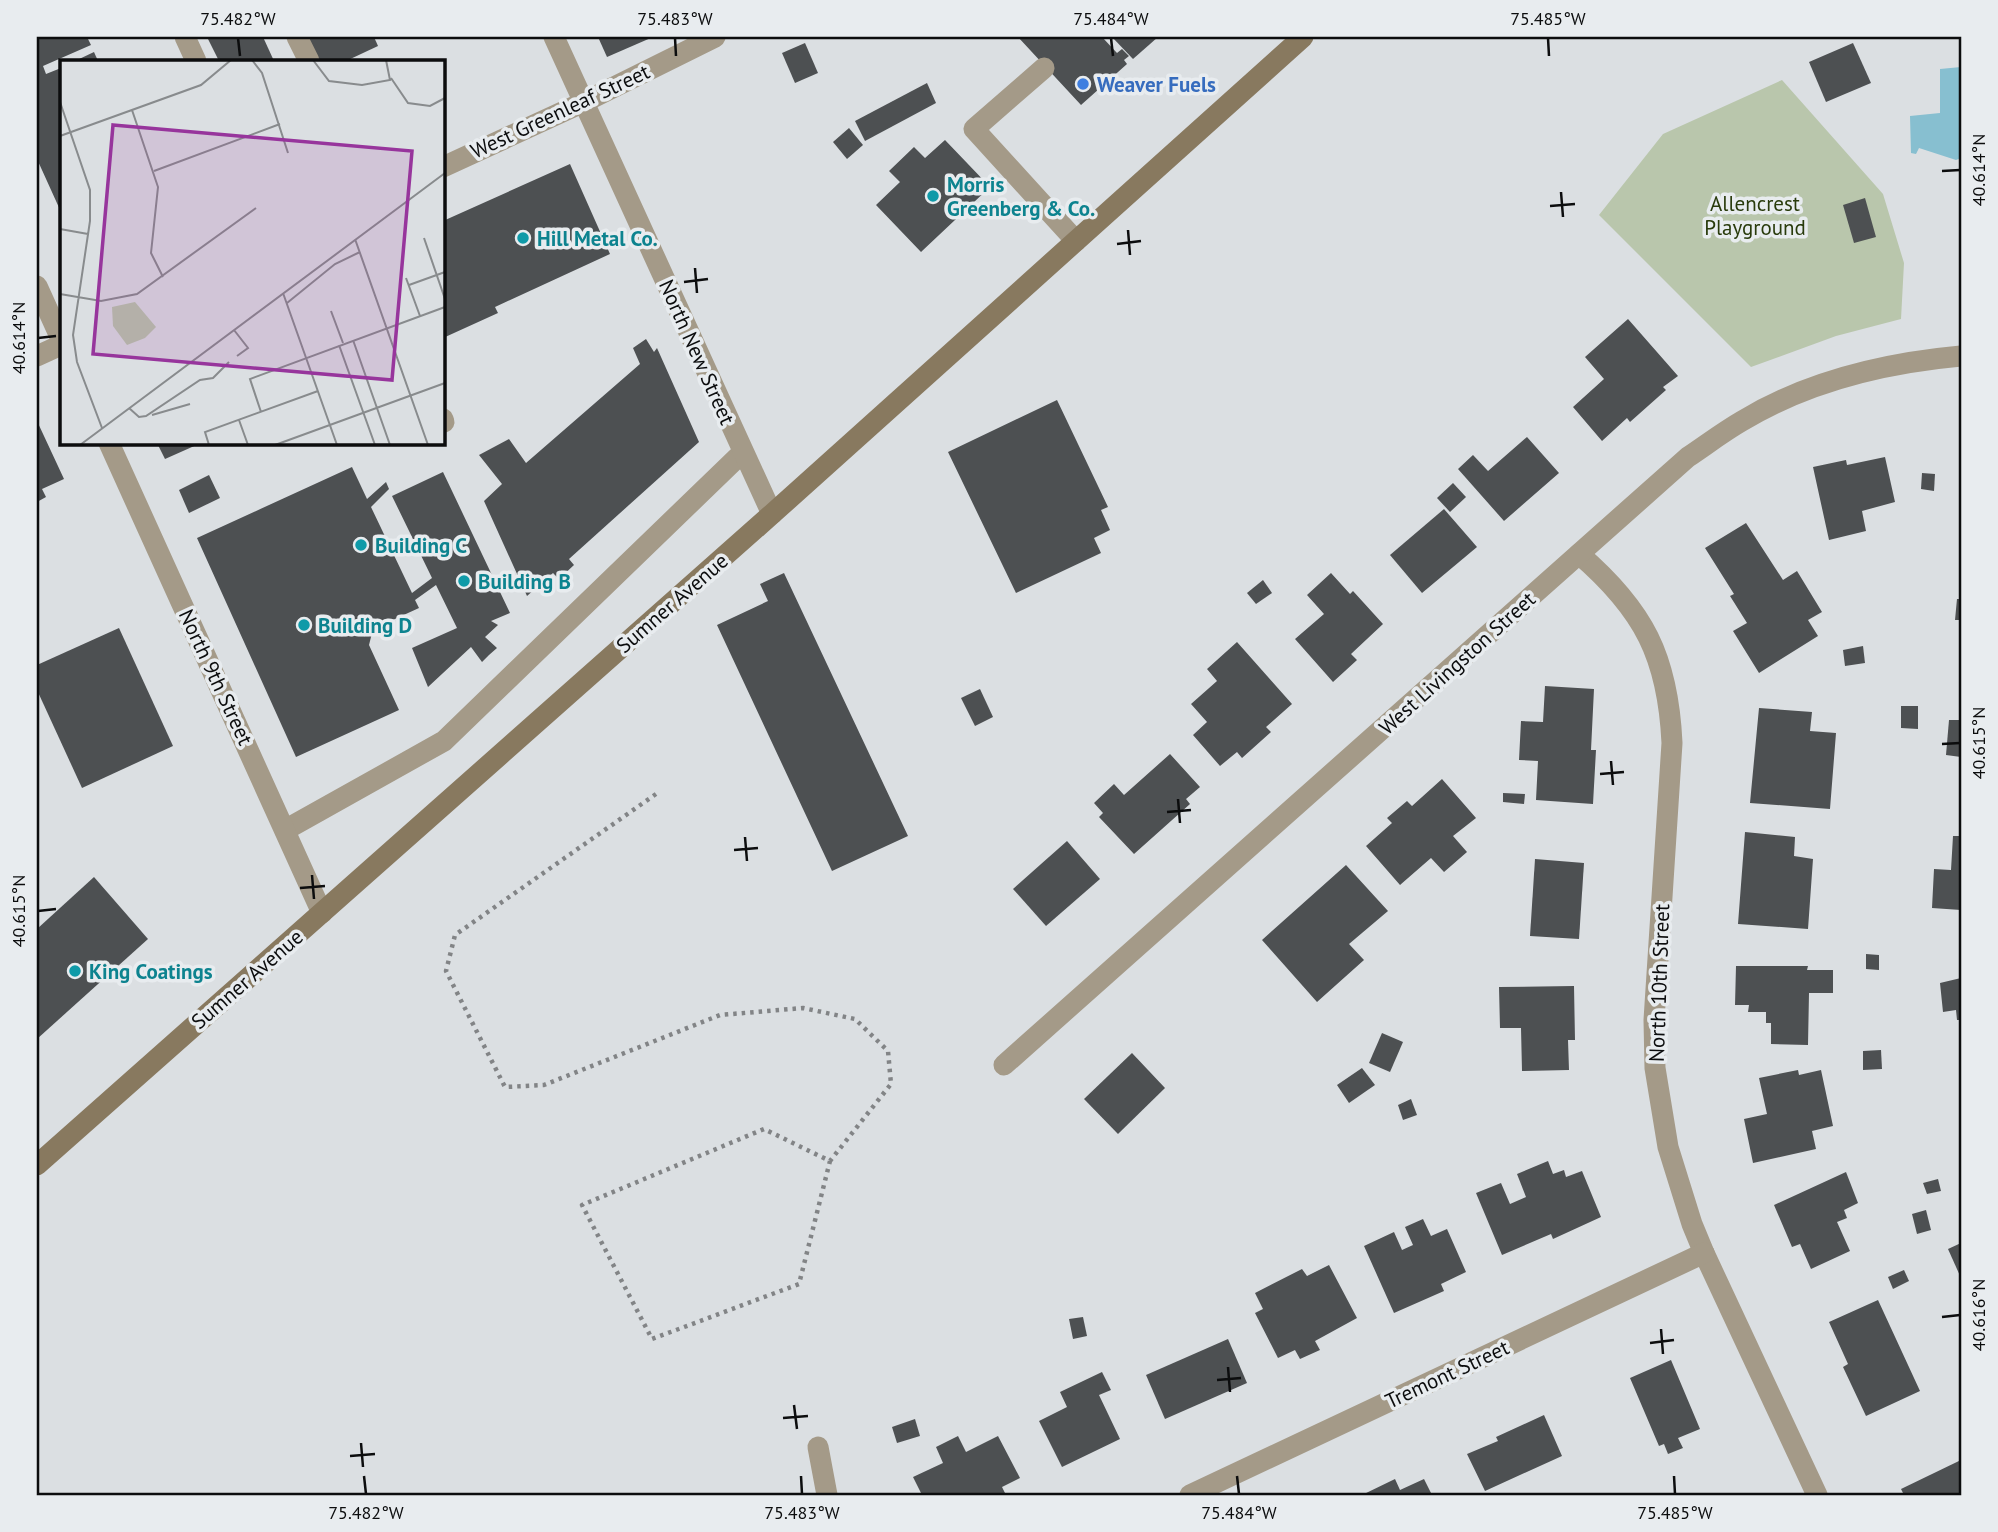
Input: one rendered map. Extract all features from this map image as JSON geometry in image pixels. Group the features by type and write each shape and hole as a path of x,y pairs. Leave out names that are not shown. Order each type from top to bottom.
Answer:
{"street":[{"path":"184,37 196,60"},
{"path":"297,37 308,60"},
{"name":"North New Street","path":"554,37 772,514"},
{"name":"West Greenleaf Street","path":"444,167 716,37"},
{"name":"Sumner Avenue","path":"37,1164 772,514 1303,37"},
{"path":"1044,68 974,129 1028,192 1076,242"},
{"path":"37,286 60,337"},
{"path":"37,356 60,345"},
{"name":"West Livingston Street","path":"1004,1065 1688,457 1743,420 1802,391 1865,370 1913,360 1961,356"},
{"name":"North 9th Street","path":"109,444 322,913"},
{"path":"285,830 444,741 743,452"},
{"name":"North 10th Street","path":"1579,554 1609,579 1638,616 1658,659 1670,704 1672,743 1654,1020 1655,1068 1668,1147 1704,1253 1817,1495"},
{"name":"Tremont Street","path":"1190,1495 1704,1253"},
{"path":"818,1447 827,1495"}],"path":[{"path":"656,794 455,935 446,971 505,1087 544,1085 720,1015 803,1008 855,1019 888,1051 891,1084 830,1161 799,1284 652,1339 582,1205 764,1129 830,1161"}],"green space":[{"name":"Allencrest Playground","path":"1782,80 1883,194 1904,263 1901,319 1836,336 1751,367 1599,215 1663,134"}],"water":[{"path":"1961,67 1961,158 1956,160 1919,148 1916,154 1911,153 1910,116 1940,113 1940,69"}],"building":[{"path":"37,37 87,37 91,45 43,66 46,74 60,68 60,210 37,159"},
{"path":"207,37 263,37 274,60 218,60"},
{"path":"308,37 374,37 378,46 348,60 319,60"},
{"path":"598,37 653,37 607,57"},
{"name":"Weaver Fuels","path":"1018,37 1102,37 1117,53 1122,49 1129,56 1124,60 1127,64 1081,105"},
{"path":"1112,37 1158,37 1133,59"},
{"path":"805,43 818,73 795,83 782,53"},
{"path":"1853,43 1871,83 1826,102 1809,62"},
{"path":"94,52 98,60 77,60"},
{"path":"927,83 936,103 865,141 855,121"},
{"path":"849,128 863,145 847,159 833,142"},
{"name":"Morris Greenberg & Co.","path":"945,140 990,187 921,252 876,205 900,182 889,171 914,147 925,158"},
{"name":"Hill Metal Co.","path":"570,164 610,254 495,307 498,313 444,338 444,221"},
{"path":"1865,198 1876,237 1854,243 1843,205"},
{"path":"1628,319 1678,376 1663,387 1666,390 1630,422 1627,418 1602,441 1573,407 1604,379 1585,357"},
{"path":"646,339 654,352 657,348 699,442 569,559 574,565 559,579 553,573 527,596 484,501 502,484 479,455 509,439 526,463 640,364 633,348"},
{"path":"1057,400 1108,507 1101,510 1110,530 1094,538 1101,553 1016,593 948,452"},
{"path":"37,421 64,479 42,489 46,497 37,502"},
{"path":"1527,437 1559,473 1504,521 1458,469 1473,455 1488,471"},
{"path":"158,444 199,444 165,459"},
{"path":"1885,457 1895,502 1862,511 1866,531 1829,540 1813,467 1846,460 1847,465"},
{"path":"352,467 367,499 386,482 389,489 371,507 412,593 432,578 392,496 443,472 510,613 491,621 498,625 485,637 497,648 482,662 471,647 428,687 412,648 457,628 436,585 415,600 419,608 373,629 369,645 399,710 296,757 197,538"},
{"path":"1922,473 1935,474 1934,491 1921,489"},
{"path":"209,475 220,498 189,513 179,490"},
{"path":"1453,483 1466,497 1450,512 1437,498"},
{"path":"1444,509 1477,547 1422,593 1390,555"},
{"path":"1746,523 1783,580 1797,571 1822,612 1808,620 1818,636 1759,673 1733,631 1747,623 1730,596 1734,594 1705,548"},
{"path":"784,573 908,836 832,871 717,625 768,601 760,584"},
{"path":"1331,573 1350,594 1353,591 1383,624 1351,654 1357,660 1333,682 1295,639 1324,614 1307,595"},
{"path":"1263,580 1272,593 1256,604 1247,593"},
{"path":"1957,599 1961,599 1961,620 1955,620"},
{"path":"119,628 173,746 82,788 37,690 37,665"},
{"path":"1237,642 1292,704 1266,727 1271,732 1242,758 1237,752 1220,766 1193,735 1207,722 1191,704 1217,681 1207,669"},
{"path":"1863,646 1865,663 1845,666 1843,650"},
{"path":"1545,686 1594,689 1591,750 1596,750 1593,804 1536,800 1538,761 1519,760 1521,721 1543,722"},
{"path":"980,689 993,717 975,726 961,698"},
{"path":"1901,706 1918,706 1918,729 1901,728"},
{"path":"1759,708 1812,712 1810,731 1836,733 1830,809 1750,803"},
{"path":"1949,720 1961,720 1961,757 1946,755"},
{"path":"1170,754 1200,787 1186,799 1190,804 1134,854 1099,817 1103,813 1094,803 1114,784 1124,795"},
{"path":"1442,779 1476,818 1453,836 1467,852 1444,872 1431,858 1400,885 1366,846 1392,823 1387,818 1407,801 1412,806"},
{"path":"1503,793 1525,794 1524,804 1503,802"},
{"path":"1745,832 1795,837 1794,856 1813,859 1808,929 1738,924"},
{"path":"1953,836 1961,836 1961,910 1932,908 1934,869 1951,870"},
{"path":"1067,841 1100,879 1046,926 1013,889"},
{"path":"1535,859 1584,863 1579,939 1530,936"},
{"path":"1346,865 1388,911 1349,944 1364,960 1317,1002 1262,940"},
{"name":"King Coatings","path":"94,877 148,939 37,1039 37,929"},
{"path":"1866,954 1879,955 1879,970 1866,969"},
{"path":"1736,966 1808,966 1807,970 1833,970 1833,993 1809,993 1808,1045 1771,1044 1771,1023 1766,1023 1766,1012 1748,1012 1749,1005 1735,1005"},
{"path":"1961,978 1961,1020 1957,1020 1956,1010 1943,1012 1940,983"},
{"path":"1574,986 1575,1040 1568,1040 1569,1070 1522,1071 1521,1028 1500,1028 1499,987"},
{"path":"1382,1033 1403,1042 1390,1072 1369,1063"},
{"path":"1881,1050 1882,1069 1863,1070 1863,1051"},
{"path":"1132,1053 1165,1088 1118,1134 1084,1099"},
{"path":"1362,1068 1375,1085 1349,1103 1337,1085"},
{"path":"1798,1070 1799,1075 1821,1070 1833,1126 1812,1131 1816,1149 1753,1163 1744,1119 1767,1114 1759,1078"},
{"path":"1411,1099 1417,1115 1403,1120 1398,1105"},
{"path":"1548,1161 1553,1174 1564,1170 1566,1177 1582,1171 1601,1217 1553,1239 1551,1234 1502,1255 1476,1193 1501,1183 1510,1204 1526,1197 1517,1174"},
{"path":"1846,1172 1858,1203 1844,1210 1847,1218 1837,1222 1850,1251 1811,1269 1800,1244 1792,1247 1774,1205"},
{"path":"1938,1179 1941,1191 1927,1194 1923,1183"},
{"path":"1926,1210 1931,1230 1917,1234 1912,1214"},
{"path":"1423,1219 1431,1236 1447,1229 1466,1272 1441,1284 1444,1291 1394,1313 1364,1246 1394,1232 1402,1250 1413,1245 1405,1227"},
{"path":"1961,1243 1961,1278 1948,1249"},
{"path":"1329,1265 1357,1318 1315,1341 1320,1350 1300,1359 1295,1350 1278,1358 1255,1313 1263,1309 1255,1293 1302,1269 1307,1276"},
{"path":"1904,1270 1909,1281 1893,1289 1888,1277"},
{"path":"1878,1300 1920,1391 1866,1416 1843,1367 1848,1364 1829,1322"},
{"path":"1083,1317 1087,1336 1073,1339 1069,1319"},
{"path":"1228,1339 1247,1383 1165,1419 1146,1375"},
{"path":"1671,1360 1700,1429 1678,1438 1683,1448 1668,1454 1664,1444 1659,1446 1630,1378"},
{"path":"1102,1372 1111,1390 1099,1395 1120,1439 1062,1467 1039,1421 1067,1407 1060,1392"},
{"path":"1544,1415 1562,1456 1485,1491 1467,1454 1498,1441 1496,1437"},
{"path":"915,1419 920,1436 897,1443 892,1427"},
{"path":"958,1436 966,1452 998,1436 1020,1478 1002,1487 1005,1493 1000,1495 922,1495 913,1477 943,1463 936,1447"},
{"path":"1961,1460 1961,1495 1904,1495 1901,1489"},
{"path":"1395,1479 1400,1490 1424,1479 1432,1495 1362,1495"}],"place":[{"name":"Weaver Fuels","path":"1083,84"},
{"name":"Morris Greenberg & Co.","path":"933,196"},
{"name":"Hill Metal Co.","path":"523,238"},
{"name":"Building C","path":"361,545"},
{"name":"Building B","path":"464,581"},
{"name":"Building D","path":"304,625"},
{"name":"King Coatings","path":"75,971"}]}
